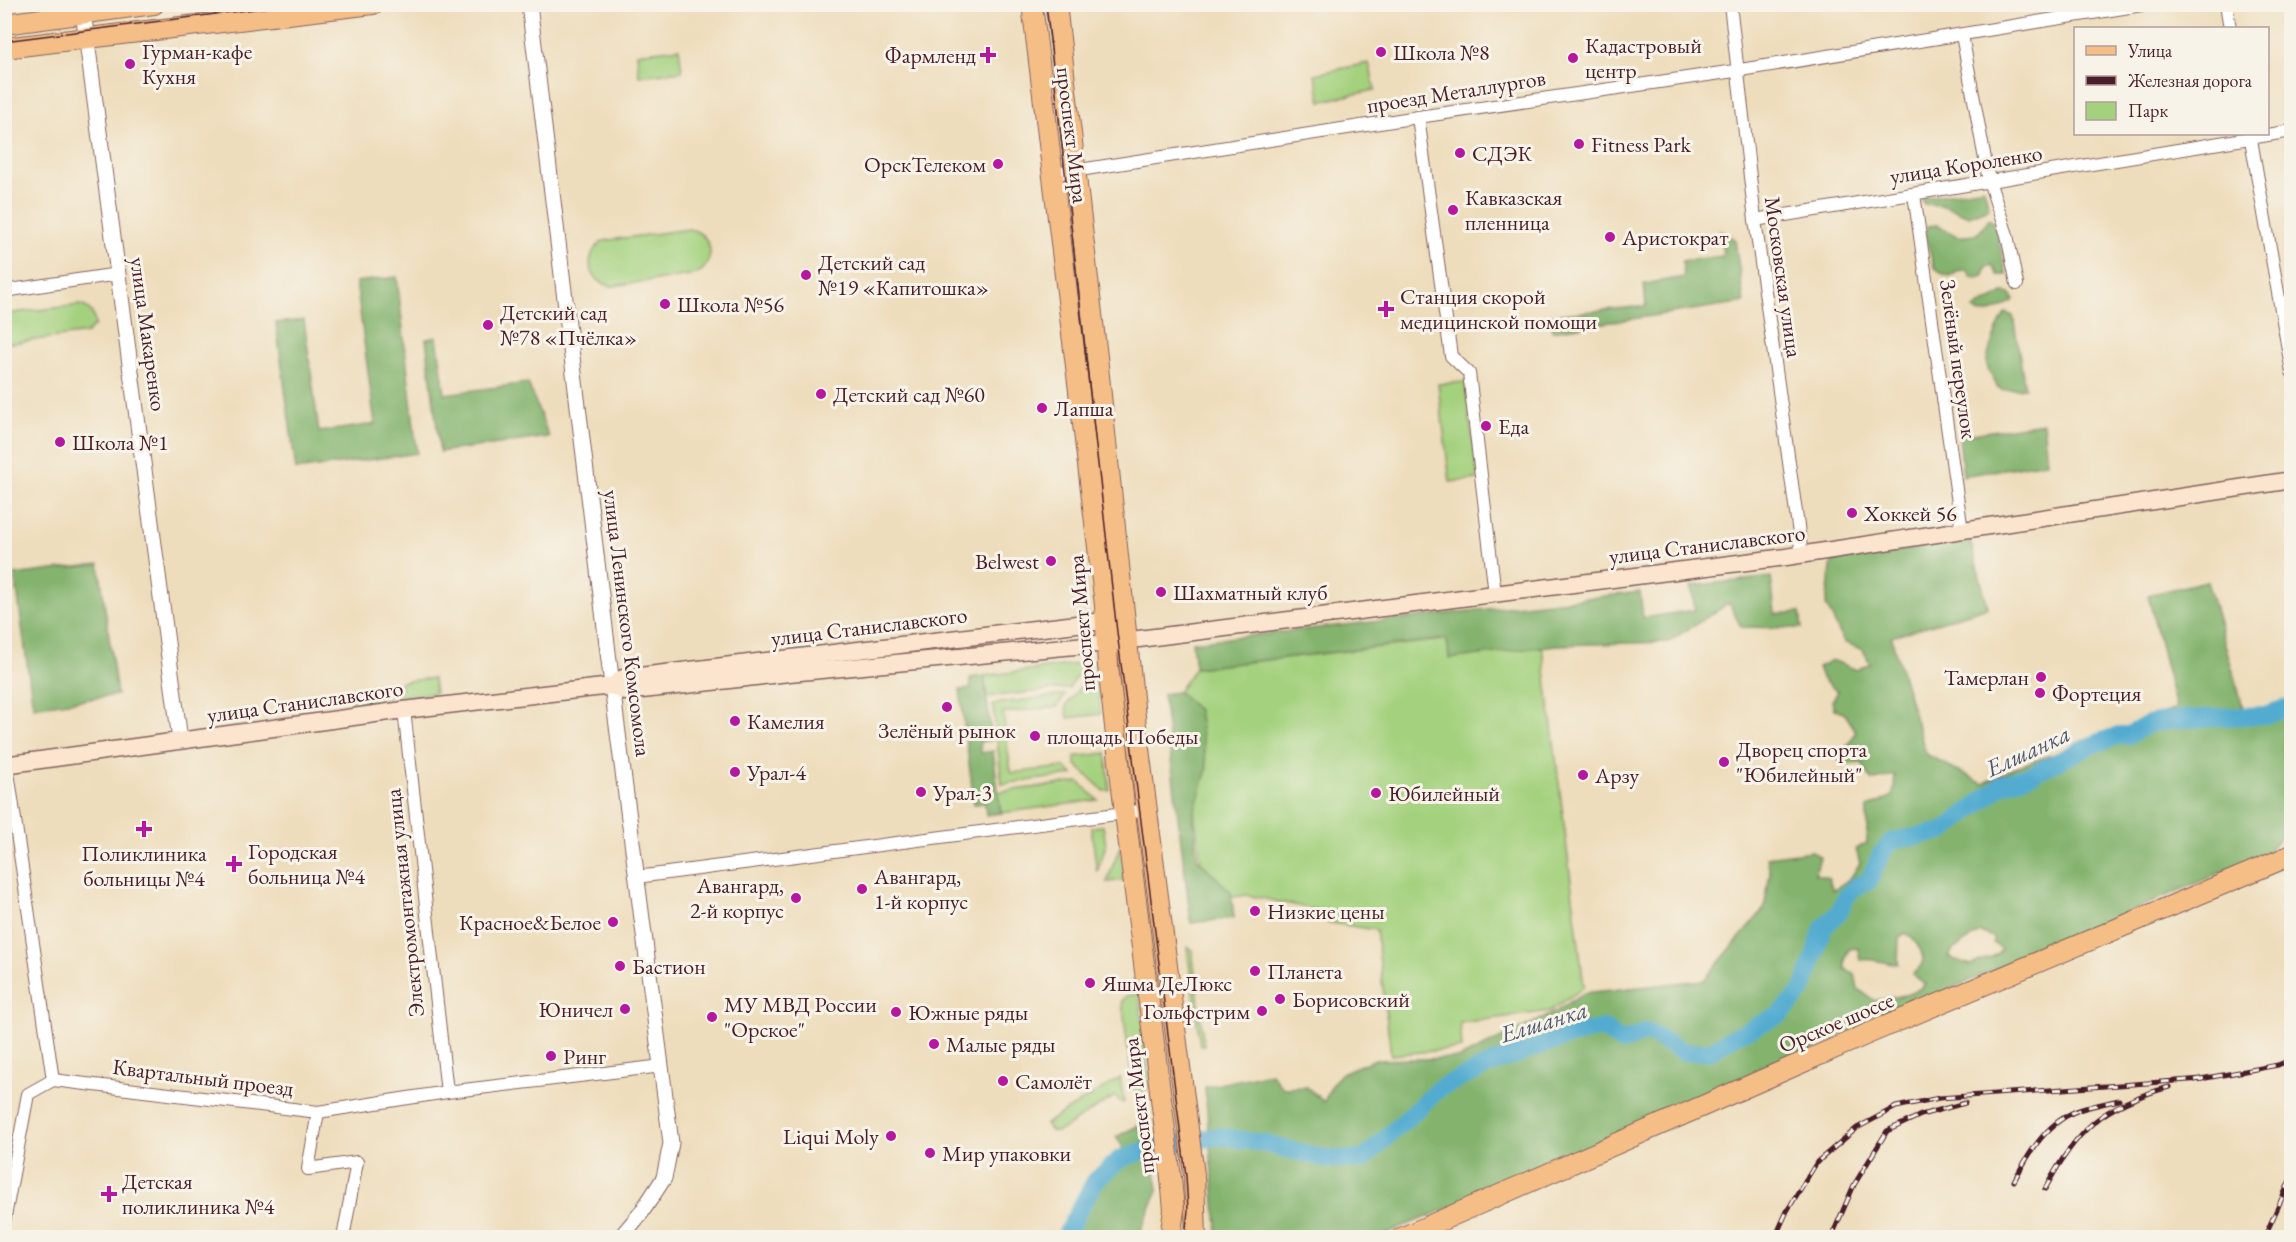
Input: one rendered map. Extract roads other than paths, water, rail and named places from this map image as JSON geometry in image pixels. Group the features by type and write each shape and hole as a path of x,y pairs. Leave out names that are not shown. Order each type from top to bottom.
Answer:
{"main road":[{"path":"4,24 83,9 154,4"},
{"path":"4,48 311,8 373,4"},
{"name":"проспект Мира","path":"1032,4 1105,605 1104,621 1125,813 1171,1178 1174,1210 1170,1238"},
{"name":"проспект Мира","path":"1056,4 1112,493 1126,640 1194,1175 1196,1238"},
{"name":"улица Станиславского","path":"612,686 625,692 789,673 1107,643 1802,555 2292,480"},
{"path":"1104,621 1126,640"},
{"name":"улица Станиславского","path":"6,765 404,710 612,686 623,678 1104,621"},
{"name":"Орское шоссе","path":"1401,1238 1864,1035 2292,855"}],"street":[{"name":"улица Ленинского Комсомола","path":"529,4 612,686 671,1143 664,1178 641,1213 622,1235"},
{"name":"Московская улица","path":"1730,4 1755,220 1802,555"},
{"name":"проезд Металлургов","path":"1054,174 1418,117 1737,71 2148,4"},
{"path":"2226,4 2230,27"},
{"name":"улица Макаренко","path":"83,9 180,741"},
{"path":"1962,35 1989,181 2007,235 2017,284"},
{"path":"1045,103 1067,101"},
{"path":"1418,117 1451,356 1469,373 1495,594"},
{"name":"улица Короленко","path":"2269,134 2292,131"},
{"path":"2250,136 2292,372"},
{"name":"улица Короленко","path":"1755,220 2250,136"},
{"name":"Зелёный переулок","path":"1914,194 1962,531"},
{"path":"1058,206 1080,204"},
{"path":"4,291 118,274"},
{"path":"1075,360 1097,357"},
{"path":"1087,460 1108,458"},
{"path":"1091,495 1112,493"},
{"name":"Электромонтажная улица","path":"404,710 447,1092"},
{"path":"4,1222 28,1094 53,1080 6,765"},
{"path":"637,877 1147,810"},
{"name":"Квартальный проезд","path":"53,1080 318,1112 447,1092 662,1066"},
{"path":"318,1112 308,1168 357,1162 343,1238"}],"waterway":[{"name":"Елшанка","path":"1064,1238 1095,1181 1120,1159 1146,1150 1220,1136 1329,1159 1362,1160 1440,1088 1493,1063 1563,1038 1603,1028 1622,1042 1646,1032 1685,1052 1710,1052 1727,1040 1781,1014 1803,990 1823,928 1839,912 1847,895 1855,887 1869,881 1881,854 1892,841 1944,831 2003,784 2030,775 2092,745 2119,735 2129,735 2148,724 2184,719 2265,715 2292,706"}],"tram line":[{"path":"4,41 294,4"},
{"path":"1046,4 1117,632 1186,1176 1188,1210 1185,1238"}],"railway":[{"path":"2195,1080 2278,1065 2292,1059"},
{"path":"1775,1238 1787,1211 1817,1162 1857,1128 1896,1107 1939,1098 2203,1079"},
{"path":"2045,1189 2069,1150 2094,1122 2126,1102 2169,1087"},
{"path":"2014,1181 2041,1138 2059,1121 2082,1109 2119,1100"},
{"path":"1831,1238 1854,1185 1887,1131 1921,1115 1965,1103"},
{"path":"2264,1238 2292,1176"}],"place":[{"name":"Школа №8","path":"1381,52"},
{"name":"Фармленд","path":"988,55"},
{"name":"Кадастровый центр","path":"1573,58"},
{"name":"Гурман-кафе Кухня","path":"130,64"},
{"name":"Fitness Park","path":"1579,144"},
{"name":"СДЭК","path":"1460,153"},
{"name":"ОрскТелеком","path":"998,164"},
{"name":"Кавказская пленница","path":"1453,210"},
{"name":"Аристократ","path":"1610,237"},
{"name":"Детский сад №19 «Капитошка»","path":"806,275"},
{"name":"Школа №56","path":"665,304"},
{"name":"Станция скорой медицинской помощи","path":"1386,309"},
{"name":"Детский сад №78 «Пчёлка»","path":"488,325"},
{"name":"Детский сад №60","path":"821,394"},
{"name":"Лапша","path":"1042,408"},
{"name":"Еда","path":"1486,426"},
{"name":"Школа №1","path":"60,442"},
{"name":"Хоккей 56","path":"1852,513"},
{"name":"Belwest","path":"1051,561"},
{"name":"Шахматный клуб","path":"1161,592"},
{"name":"Тамерлан","path":"2041,677"},
{"name":"Фортеция","path":"2040,693"},
{"name":"Зелёный рынок","path":"947,707"},
{"name":"Камелия","path":"735,721"},
{"name":"площадь Победы","path":"1035,736"},
{"name":"Дворец спорта \"Юбилейный\"","path":"1724,762"},
{"name":"Урал-4","path":"735,772"},
{"name":"Арзу","path":"1583,775"},
{"name":"Урал-3","path":"921,792"},
{"name":"Юбилейный","path":"1376,793"},
{"name":"Поликлиника больницы №4","path":"144,829"},
{"name":"Городская больница №4","path":"234,864"},
{"name":"Авангард, 1-й корпус","path":"862,889"},
{"name":"Авангард, 2-й корпус","path":"796,898"},
{"name":"Низкие цены","path":"1255,911"},
{"name":"Красное&Белое","path":"613,922"},
{"name":"Бастион","path":"620,966"},
{"name":"Планета","path":"1255,971"},
{"name":"Яшма ДеЛюкс","path":"1090,983"},
{"name":"Борисовский","path":"1280,999"},
{"name":"Юничел","path":"625,1009"},
{"name":"Гольфстрим","path":"1262,1011"},
{"name":"Южные ряды","path":"896,1012"},
{"name":"МУ МВД России \"Орское\"","path":"712,1017"},
{"name":"Малые ряды","path":"934,1044"},
{"name":"Ринг","path":"551,1056"},
{"name":"Самолёт","path":"1003,1081"},
{"name":"Liqui Moly","path":"891,1136"},
{"name":"Мир упаковки","path":"930,1153"},
{"name":"Детская поликлиника №4","path":"109,1194"}]}
